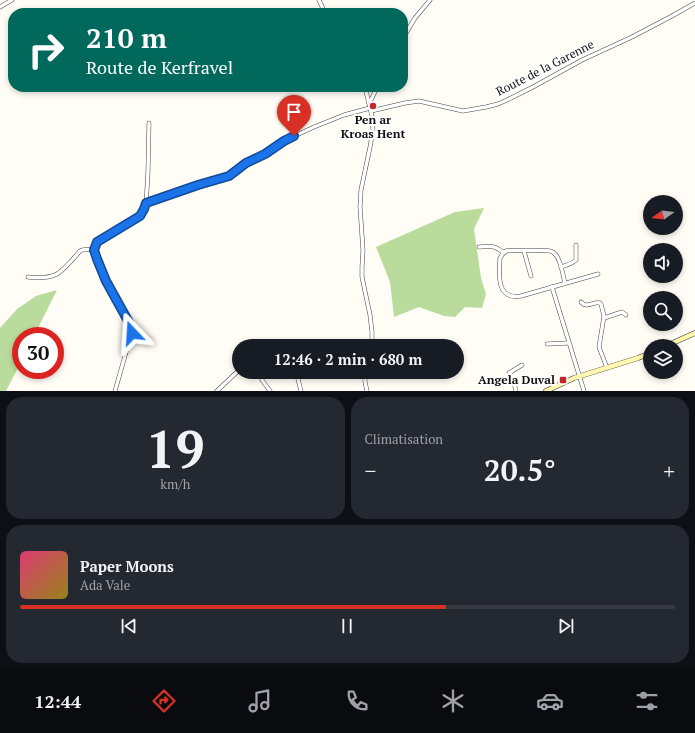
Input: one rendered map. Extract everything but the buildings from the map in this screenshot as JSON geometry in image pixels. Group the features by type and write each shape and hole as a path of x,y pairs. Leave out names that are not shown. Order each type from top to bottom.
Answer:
{"main road":[{"path":"682,339 695,333"},
{"path":"546,391 565,382 643,356"}],"street":[{"path":"0,8 12,0"},
{"path":"408,30 415,18 430,0"},
{"name":"Route de la Garenne","path":"146,203 229,176 246,163 265,154 284,141 338,118 370,110 419,101 463,111 498,104 582,60 632,37 695,3"},
{"path":"366,92 373,130 361,190 360,206 363,250 362,277 370,315 372,339"},
{"path":"369,104 375,92"},
{"path":"115,391 132,328 106,281 94,250 97,242 140,216 144,209 146,203 148,171 149,123"},
{"path":"560,267 576,260 576,245"},
{"path":"479,247 495,247 504,253"},
{"path":"28,277 33,278 55,274 64,268 80,251 94,250"},
{"path":"565,283 558,258 555,253 534,250 507,250 500,258 500,282 502,289 507,295 514,297 598,274"},
{"path":"524,251 531,276"},
{"path":"552,286 568,343 584,391"},
{"path":"581,302 585,305 597,302 600,303 604,318 599,344 607,368"},
{"path":"604,318 622,312 626,315"},
{"path":"547,344 568,343"},
{"path":"516,391 509,374 522,365"},
{"path":"225,391 219,389 232,377"},
{"path":"298,379 301,391"},
{"path":"365,379 367,391"},
{"path":"262,380 270,391"}],"green space":[{"path":"484,208 474,229 481,278 486,294 482,308 465,307 455,317 444,316 419,307 394,317 390,282 376,247 455,212"},
{"path":"57,290 38,327 12,327 12,379 6,391 0,391 0,328 17,309 36,296"}],"place":[{"name":"Pen ar Kroas Hent","path":"373,106"},
{"name":"Angela Duval","path":"563,380"}],"route":[{"path":"132,333 132,328 106,281 97,259 94,251 97,242 140,216 146,206 146,203 229,176 246,163 265,154 294,136"}]}
